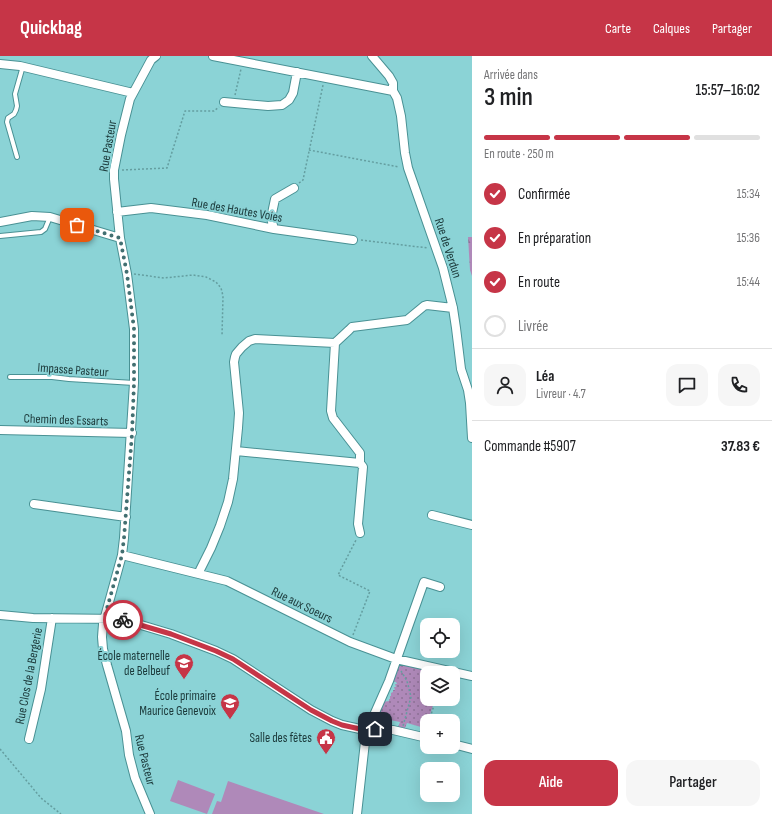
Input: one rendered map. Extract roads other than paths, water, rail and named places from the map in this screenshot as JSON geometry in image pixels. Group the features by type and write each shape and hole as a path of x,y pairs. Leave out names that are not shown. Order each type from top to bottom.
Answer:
{"street":[{"name":"Rue Pasteur","path":"150,814 135,778 129,755 126,730 107,665 102,637 104,619 122,555 132,434 134,383 134,329 127,274 120,238 114,170 130,99 151,60 156,56"},
{"path":"213,56 393,91"},
{"name":"Rue de Verdun","path":"372,56 389,76 392,83 401,116 408,168 443,268 453,308 461,369 468,390 472,438"},
{"path":"0,64 23,66 133,93"},
{"path":"224,102 268,106 282,104 289,100 293,93 297,72"},
{"path":"274,229 271,218 275,199 294,188"},
{"name":"Rue des Hautes Voies","path":"117,212 150,208 207,215 274,229 353,240"},
{"path":"0,222 32,216 50,217 120,238"},
{"path":"360,533 358,524 363,467 360,463 360,453 332,415 331,407 335,343 352,327 408,320 427,305 453,308"},
{"path":"199,574 211,548 228,502 233,479 239,413 234,362 236,354 249,341 255,339 335,343"},
{"name":"Chemin des Essarts","path":"0,430 132,434"},
{"path":"236,451 360,463"},
{"path":"34,504 126,517"},
{"path":"432,515 472,525"},
{"name":"Rue aux Soeurs","path":"122,555 227,581 350,642 396,660 472,676"},
{"path":"357,814 366,733 389,681 424,582 440,587"},
{"path":"0,615 52,618 121,619 171,634 233,659 311,710 332,721 354,728 393,730 420,736"},
{"name":"Rue Clos de la Bergerie","path":"29,738 41,690 52,618"},
{"path":"460,746 472,749"}],"lane":[{"path":"16,157 7,122 8,118 14,114 16,110 17,106 15,94 23,66"},
{"path":"0,236 41,232 45,229 50,217"},
{"name":"Impasse Pasteur","path":"10,377 52,377 84,381 134,383"}],"place":[{"name":"École maternelle de Belbeuf","path":"184,680"},
{"name":"École primaire Maurice Genevoix","path":"230,720"},
{"name":"Salle des fêtes","path":"326,755"}]}
